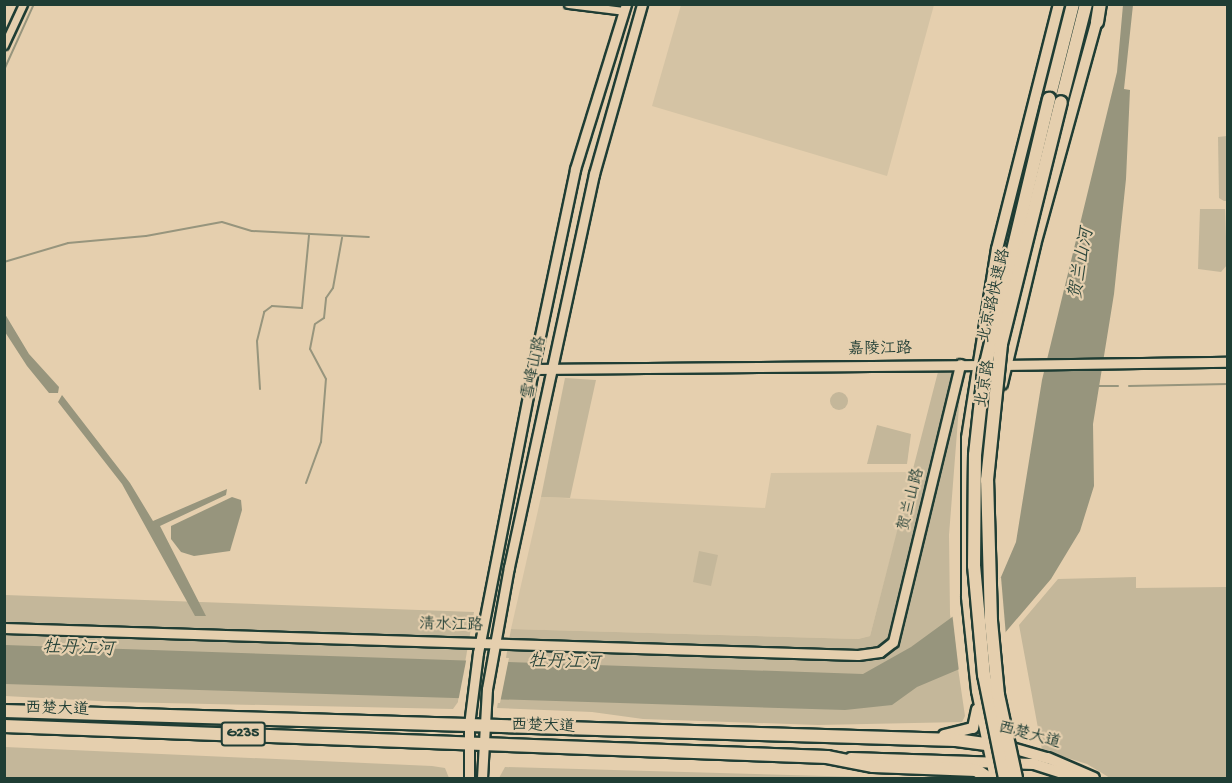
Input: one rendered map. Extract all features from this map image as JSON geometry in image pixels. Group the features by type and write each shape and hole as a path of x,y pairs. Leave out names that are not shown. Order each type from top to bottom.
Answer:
{"highway":[{"name":"北京路快速路","path":"1019,778 1004,731 991,621 986,534 989,456 1001,345 1055,100 1073,4"},
{"name":"北京路快速路","path":"1005,778 982,654 974,566 975,455 984,372 1055,100 1086,4"},
{"path":"1096,21 1101,4"},
{"name":"西楚大道","path":"4,711 469,725"},
{"name":"G235","path":"469,725 483,727"},
{"name":"西楚大道","path":"4,726 469,741 827,757"},
{"name":"西楚大道","path":"483,727 988,742 1011,748"},
{"path":"1011,748 1019,778"},
{"path":"827,757 873,766 976,771 988,778"}],"main road":[{"name":"北京路","path":"995,778 973,663 967,597 965,472 977,365 997,249 1059,4"},
{"name":"北京路","path":"1011,748 1002,705 991,581 992,490 1006,364 1096,21"},
{"path":"826,738 965,733 977,721 977,691"},
{"name":"西楚大道","path":"1011,748 1048,758 1094,778"},
{"name":"西楚大道","path":"827,757 1016,763 1051,766 1078,778"}],"street":[{"path":"4,45 23,4"},
{"path":"568,4 625,8"},
{"name":"雪峰山路","path":"483,778 483,727 494,643 594,174 642,4"},
{"name":"雪峰山路","path":"468,778 469,725 478,654 533,369 575,169 625,8"},
{"name":"嘉陵江路","path":"533,369 551,371 1227,362"},
{"name":"贺兰山路","path":"892,642 960,364"},
{"name":"清水江路","path":"4,628 858,656 880,652 892,642"}],"shaded area":[{"path":"681,5 934,5 887,176 652,106"},
{"path":"1227,136 1227,201 1224,201 1219,198 1218,137"},
{"path":"1200,209 1225,209 1227,265 1221,272 1198,269"},
{"path":"939,368 953,368 961,381 949,535 950,614 965,716 962,722 818,725 643,719 592,712 497,708 511,629 858,639 870,636"},
{"path":"565,378 596,380 570,498 541,497"},
{"path":"835,392 843,392 848,397 846,408 835,410 830,405 830,397"},
{"path":"877,425 911,434 907,464 867,464"},
{"path":"913,472 870,636 858,639 511,629 541,497 765,508 771,473"},
{"path":"699,551 718,555 711,586 693,582"},
{"path":"1136,577 1136,588 1227,587 1227,778 1110,778 1087,764 1042,750 1019,625 1058,579"},
{"path":"5,595 474,612 458,702 453,709 117,702 5,696"},
{"path":"5,747 432,766 445,768 449,778 5,778"},
{"path":"505,767 864,777 868,778 499,778"}],"water":[{"path":"1123,5 1133,5 1124,89 1130,90 1126,179 1114,294 1093,424 1094,486 1080,531 1051,579 1004,634 962,668 917,687 892,705 845,710 5,684 5,645 863,674 911,647 981,596 1001,577 1016,542 1042,380 1117,72"},
{"path":"5,314 29,354 59,387 58,393 49,393 27,366 5,332"},
{"path":"62,395 130,483 153,521 227,489 226,495 160,526 206,616 195,616 122,484 58,402"},
{"path":"232,497 241,500 242,510 230,551 194,556 181,552 171,539 171,526"}],"pier":[{"path":"1001,577 1006,636 959,672 952,612"},
{"path":"467,656 509,658 500,703 458,702"}],"waterway":[{"path":"4,70 34,4"},
{"path":"4,262 68,243 146,236 222,222 252,231 369,237"},
{"path":"260,389 257,341 264,312 272,306 302,308 309,235"},
{"path":"306,483 321,442 326,379 310,349 315,324 324,318 326,298 333,288 342,238"},
{"path":"1129,386 1228,384"},
{"path":"1097,386 1118,386"}],"water label":[{"name":"贺兰山河","path":"1083,264"},
{"name":"牡丹江河","path":"78,650"},
{"name":"牡丹江河","path":"564,664"}]}
